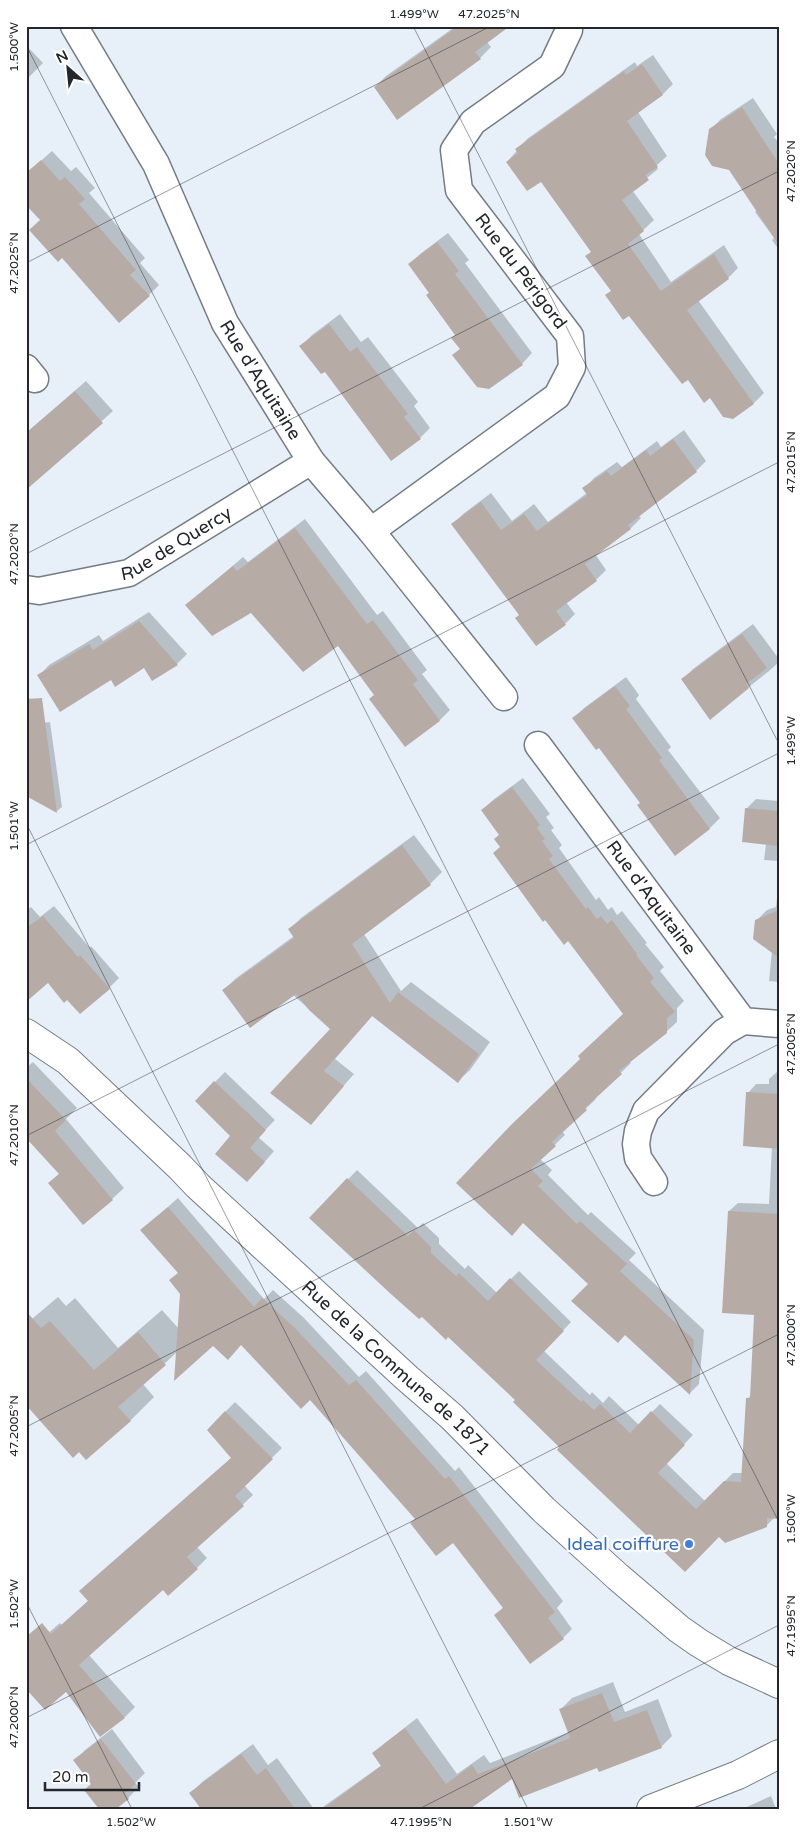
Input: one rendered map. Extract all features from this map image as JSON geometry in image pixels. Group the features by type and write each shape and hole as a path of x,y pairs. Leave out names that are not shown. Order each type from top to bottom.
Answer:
{"street":[{"name":"Rue d'Aquitaine","path":"74,26 156,164 225,323 311,461 371,531 504,697"},
{"name":"Rue du Périgord","path":"371,531 558,396 572,367 570,336 459,190 454,150 473,122 552,66 569,30 568,26"},
{"name":"Rue de Quercy","path":"26,589 39,591 129,573 311,461"},
{"name":"Rue d'Aquitaine","path":"538,745 743,1021"},
{"path":"654,1182 638,1158 636,1144 638,1131 646,1111 724,1032 743,1021 779,1024"},
{"name":"Rue de la Commune de 1871","path":"26,1033 68,1061 205,1193 452,1417 544,1510 618,1577 679,1629 699,1643 729,1661 779,1684"},
{"path":"658,1808 738,1775 779,1754"}],"building":[{"path":"458,26 510,26 475,52 481,59 397,120 374,87"},
{"path":"642,64 663,95 627,121 658,167 645,175 649,180 622,200 644,231 628,244 661,291 714,254 729,279 687,310 754,404 733,419 723,417 710,398 704,403 688,380 682,384 629,316 623,320 605,295 611,291 585,256 591,252 541,182 527,191 506,162 518,153 515,149 624,71 626,75"},
{"path":"742,107 779,164 779,245 729,170 712,166 705,155 709,129"},
{"path":"41,160 60,181 65,177 85,199 79,204 136,270 130,275 150,296 119,323 62,258 58,262 29,230 40,220 26,205 26,173"},
{"path":"437,242 459,271 455,274 523,365 489,389 477,387 452,355 460,349 451,338 455,335 426,295 429,293 408,264"},
{"path":"329,324 350,352 357,347 408,414 404,417 421,439 391,461 325,372 321,374 299,346"},
{"path":"75,391 103,423 26,490 26,433"},
{"path":"673,439 697,472 628,525 631,529 585,564 597,581 556,611 566,625 536,646 515,618 519,615 451,524 481,502 501,530 524,514 537,531 587,495 582,488 607,471 611,476 646,450 650,456"},
{"path":"295,528 367,624 373,620 418,680 413,684 440,721 405,747 369,699 374,695 338,646 303,672 251,613 212,636 185,605 233,566 237,571"},
{"path":"139,621 178,665 152,681 144,668 115,687 111,680 60,712 37,675 89,644 93,650"},
{"path":"742,634 767,668 746,684 749,688 710,720 681,679"},
{"path":"615,686 630,706 626,709 662,758 659,760 710,829 675,856 637,805 640,803 599,748 596,750 572,718"},
{"path":"42,698 57,813 26,796 26,699"},
{"path":"512,787 540,825 537,828 545,839 542,841 553,856 549,859 586,909 588,907 597,919 601,916 607,924 612,920 654,978 650,982 675,1012 667,1018 667,1033 619,1071 622,1074 552,1142 556,1146 531,1169 543,1181 538,1186 577,1224 580,1221 627,1264 620,1271 694,1340 690,1395 625,1335 618,1343 571,1301 588,1284 523,1223 512,1236 456,1183 512,1124 580,1059 578,1056 623,1014 568,941 564,945 545,920 543,922 493,853 500,847 494,839 499,835 481,810"},
{"path":"745,808 779,811 779,846 742,842"},
{"path":"402,845 431,885 352,944 390,1003 398,992 479,1054 458,1083 372,1016 324,1071 344,1086 311,1125 270,1093 330,1029 309,1010 296,994 250,1028 222,990 294,938 288,929"},
{"path":"779,910 779,958 753,939 755,920"},
{"path":"43,916 78,957 80,955 110,989 80,1014 67,1000 64,1003 48,983 26,1002 26,928"},
{"path":"26,1078 66,1120 55,1131 113,1200 83,1225 48,1183 59,1174 26,1138"},
{"path":"214,1081 266,1130 250,1148 265,1162 247,1182 215,1154 230,1136 195,1101"},
{"path":"746,1092 779,1094 779,1149 743,1146"},
{"path":"347,1178 408,1236 414,1230 431,1247 431,1253 456,1276 459,1273 488,1301 510,1278 564,1331 536,1360 581,1402 583,1400 594,1410 600,1404 630,1433 651,1411 685,1445 658,1473 696,1509 724,1481 741,1482 746,1398 750,1398 754,1315 722,1313 728,1211 779,1214 779,1519 767,1518 767,1527 725,1543 719,1537 685,1572 557,1450 559,1447 513,1402 515,1400 448,1337 446,1340 422,1317 419,1319 309,1218"},
{"path":"168,1207 254,1307 262,1298 294,1327 349,1385 356,1380 445,1479 449,1476 555,1612 548,1618 564,1639 530,1664 494,1615 503,1608 453,1543 436,1556 410,1523 415,1519 310,1400 301,1409 241,1345 228,1360 213,1346 174,1381 180,1294 169,1280 178,1273 140,1230"},
{"path":"26,1311 41,1328 50,1321 94,1370 138,1332 166,1365 118,1407 131,1421 86,1460 79,1452 73,1458 26,1405"},
{"path":"225,1411 273,1459 235,1496 244,1506 187,1557 198,1569 168,1596 163,1590 79,1665 125,1718 100,1737 66,1692 45,1710 26,1689 26,1637 42,1623 51,1634 88,1601 79,1591 231,1458 207,1430"},
{"path":"602,1693 614,1722 647,1710 662,1748 599,1772 597,1768 519,1798 512,1779 470,1809 323,1809 381,1766 372,1753 405,1728 446,1784 472,1765 478,1774 570,1738 559,1709"},
{"path":"101,1739 136,1784 125,1793 129,1799 116,1809 99,1809 84,1790 91,1784 73,1760"},
{"path":"241,1754 257,1775 266,1768 295,1809 201,1809 189,1793"}],"place":[{"name":"Ideal coiffure","path":"689,1544"}]}
